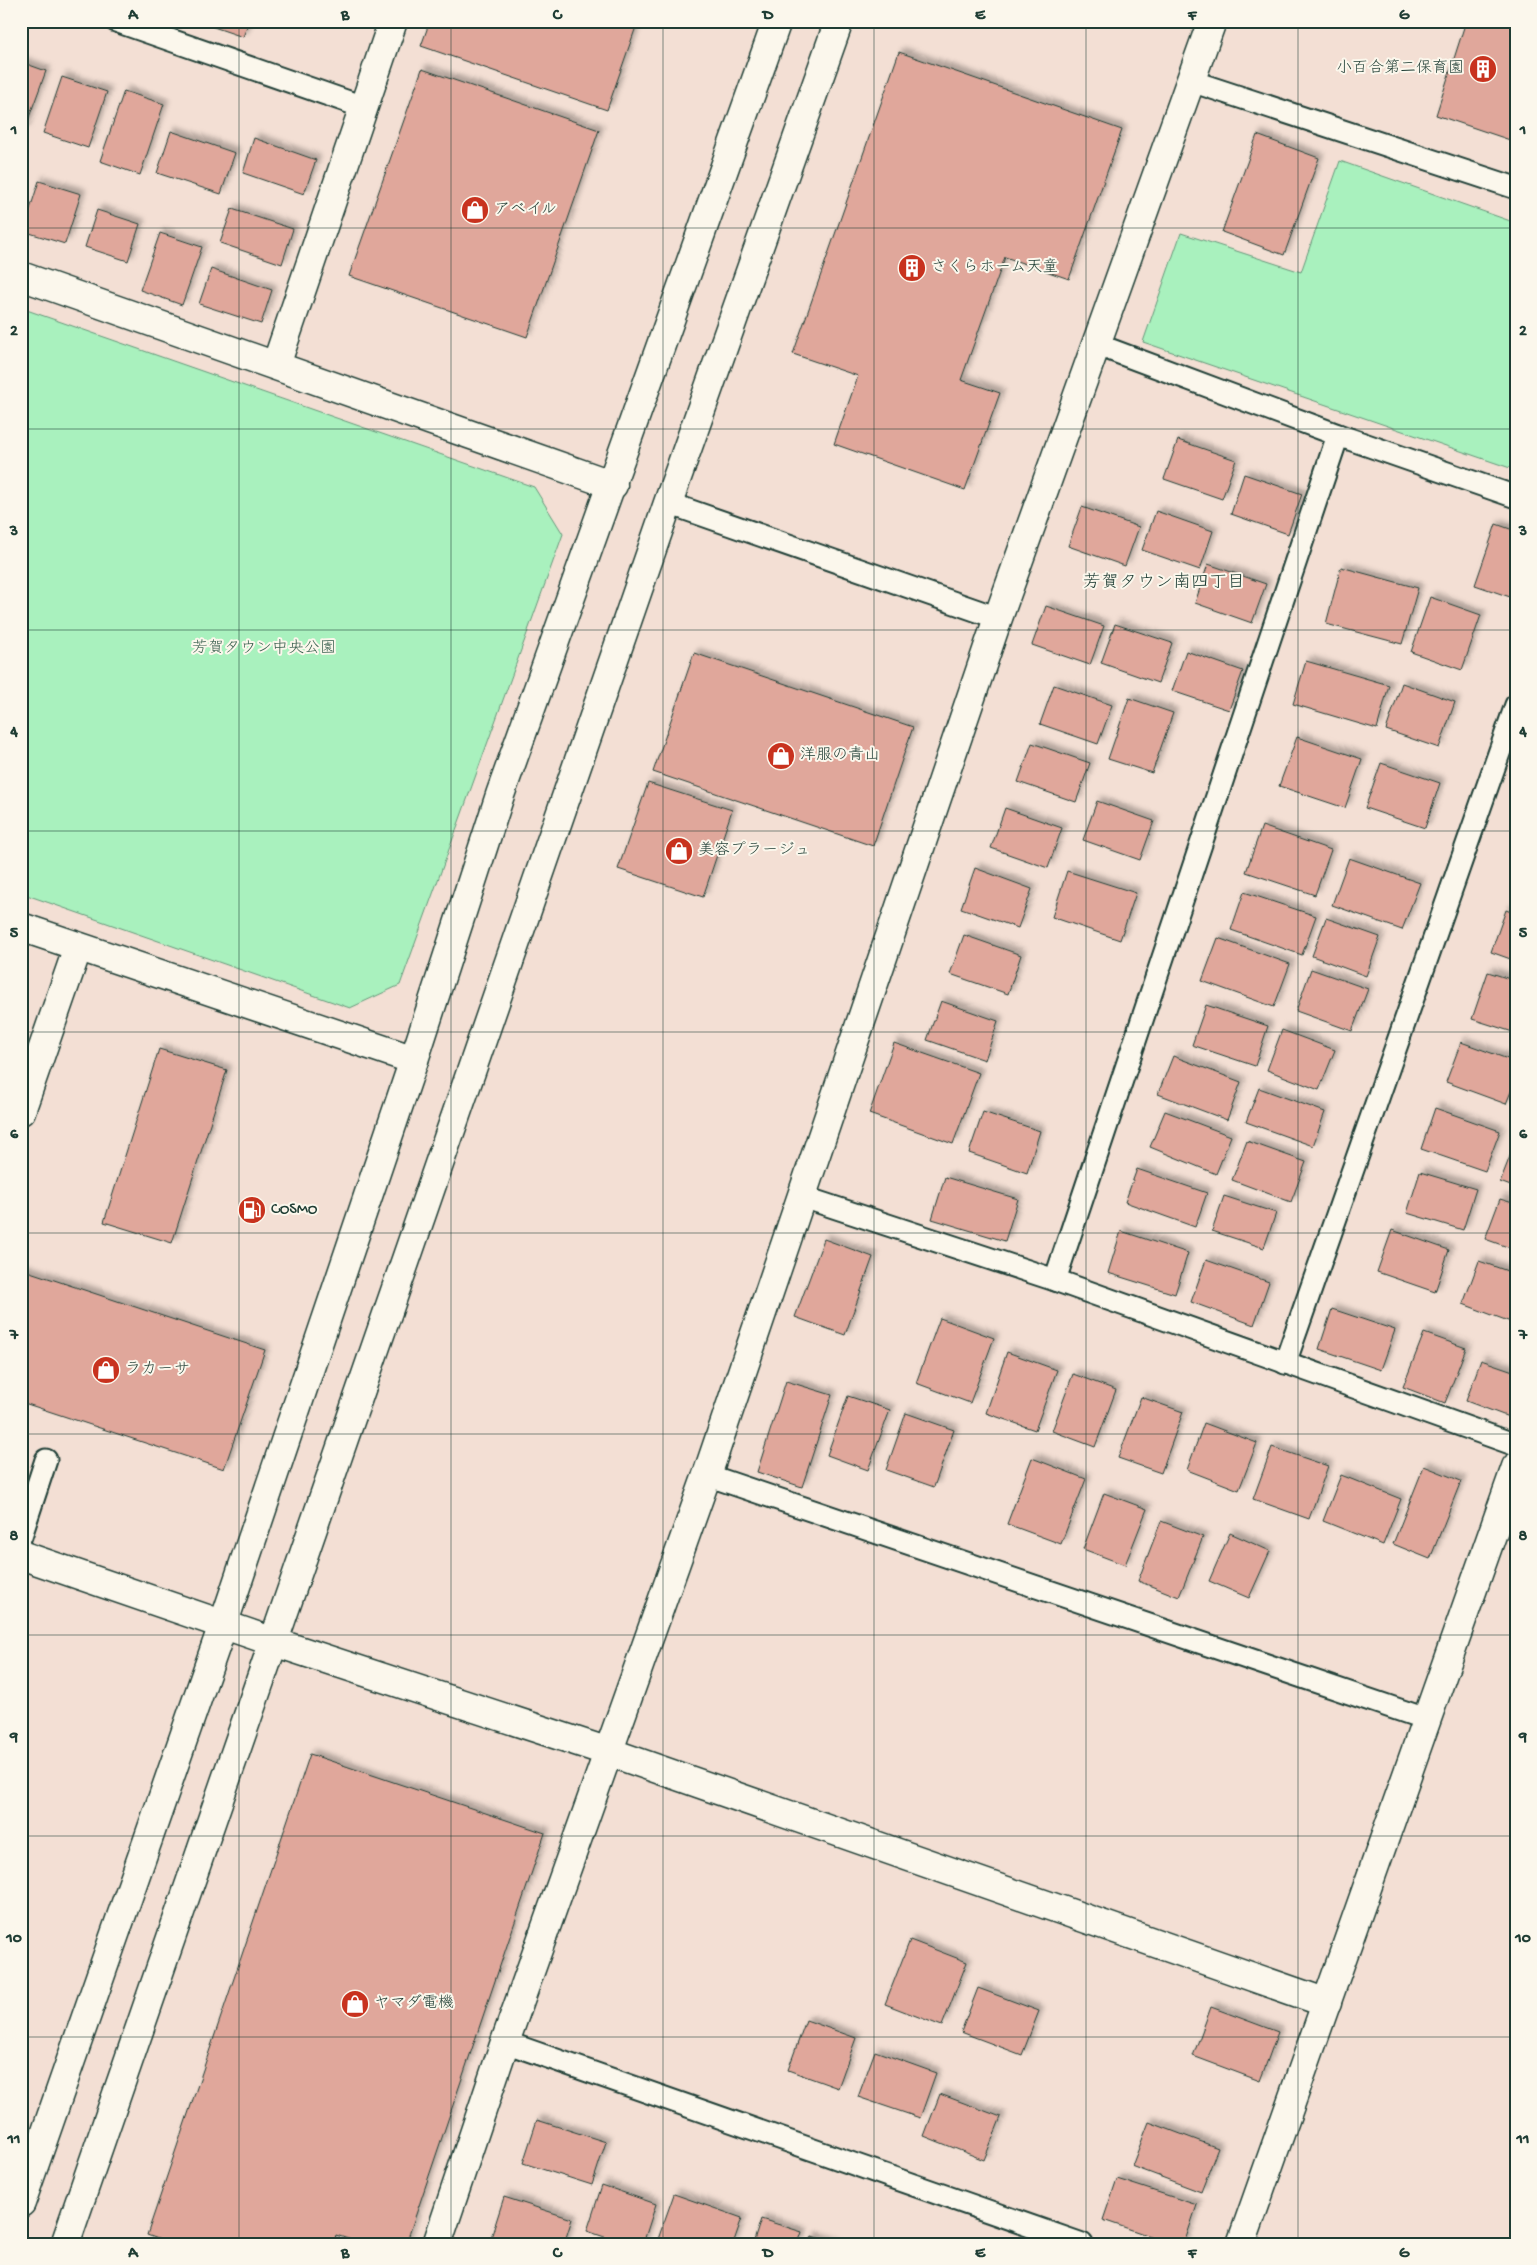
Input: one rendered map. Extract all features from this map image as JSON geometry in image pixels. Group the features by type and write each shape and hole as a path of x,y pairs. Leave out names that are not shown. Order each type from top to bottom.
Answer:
{"street":[{"path":"276,366 393,21"},
{"path":"21,2203 224,1625 414,1060 500,795 613,485 777,21"},
{"path":"65,2244 668,503 840,21"},
{"path":"437,2244 505,2042 707,1475 800,1196 998,618 1098,345 1212,21"},
{"path":"21,276 613,485"},
{"path":"21,927 414,1060"},
{"path":"21,1111 78,947"},
{"path":"1241,2244 1516,1467"},
{"path":"21,1555 274,1642 609,1752 1327,2003"}],"lane":[{"path":"116,21 363,107"},
{"path":"1191,81 1516,188"},
{"path":"1098,345 1338,435 1516,497"},
{"path":"1055,1280 1338,435"},
{"path":"668,503 998,618"},
{"path":"1285,1363 1516,705"},
{"path":"800,1196 1055,1280 1516,1445"},
{"path":"21,1536 46,1460"},
{"path":"707,1475 1426,1719"},
{"path":"505,2042 1082,2244"}],"green space":[{"path":"1340,161 1516,223 1516,470 1143,342 1181,233 1301,272"},
{"name":"芳賀タウン中央公園","path":"21,308 534,487 563,534 400,985 350,1008 21,893"}],"building":[{"path":"196,21 249,21 243,37"},
{"path":"430,21 638,21 607,110 421,46"},
{"name":"小百合第二保育園","path":"1466,21 1516,21 1516,142 1436,115"},
{"name":"さくらホーム天童","path":"899,52 1122,130 1069,279 1005,257 961,380 1000,393 965,490 834,444 858,376 793,354"},
{"path":"21,62 46,71 24,131 21,130"},
{"path":"422,69 599,130 527,337 349,276"},
{"path":"62,77 107,92 88,148 43,133"},
{"path":"124,91 164,104 140,175 100,161"},
{"path":"171,131 235,153 221,194 157,173"},
{"path":"1257,135 1319,158 1284,255 1222,232"},
{"path":"254,138 316,160 304,194 243,173"},
{"path":"39,181 81,194 65,244 23,231"},
{"path":"232,209 293,229 282,264 220,243"},
{"path":"97,210 140,224 128,261 85,247"},
{"path":"160,233 202,247 182,305 140,290"},
{"path":"211,269 272,290 261,324 199,304"},
{"path":"1178,440 1236,460 1222,499 1164,479"},
{"path":"1244,474 1302,494 1288,534 1231,514"},
{"path":"1082,507 1139,527 1125,566 1068,546"},
{"path":"1156,511 1213,531 1200,570 1142,550"},
{"path":"1496,524 1516,531 1516,599 1475,585"},
{"path":"1208,564 1266,584 1252,623 1195,603"},
{"path":"1341,567 1418,588 1402,644 1326,624"},
{"path":"1430,597 1481,615 1462,670 1411,652"},
{"path":"1046,606 1104,626 1090,665 1032,645"},
{"path":"1115,624 1172,643 1158,683 1101,663"},
{"path":"1186,651 1243,671 1229,710 1172,691"},
{"path":"694,653 913,727 873,846 653,772"},
{"path":"1306,661 1389,685 1377,729 1293,704"},
{"path":"1402,683 1455,702 1439,748 1386,730"},
{"path":"1054,685 1112,705 1098,744 1040,724"},
{"path":"1129,698 1173,713 1152,773 1108,759"},
{"path":"1297,737 1362,759 1345,808 1279,786"},
{"path":"1032,743 1090,763 1076,802 1018,782"},
{"path":"1381,763 1440,783 1425,828 1365,808"},
{"path":"648,783 732,810 703,897 618,869"},
{"path":"1097,801 1154,821 1140,860 1083,840"},
{"path":"1005,808 1062,828 1048,868 991,848"},
{"path":"1262,826 1331,850 1315,895 1246,872"},
{"path":"1349,858 1420,883 1402,930 1332,905"},
{"path":"975,868 1032,889 1018,928 961,908"},
{"path":"1067,871 1136,893 1120,940 1052,917"},
{"path":"1244,892 1316,916 1302,955 1231,930"},
{"path":"1506,910 1516,914 1516,961 1491,952"},
{"path":"1326,918 1380,937 1366,976 1312,956"},
{"path":"964,935 1021,955 1008,994 950,974"},
{"path":"1218,938 1290,964 1274,1007 1202,981"},
{"path":"1311,969 1368,989 1352,1031 1296,1011"},
{"path":"1488,972 1516,981 1516,1033 1472,1019"},
{"path":"941,1001 998,1021 985,1060 927,1040"},
{"path":"1206,1005 1268,1026 1255,1066 1192,1045"},
{"path":"1282,1030 1335,1050 1319,1090 1267,1070"},
{"path":"1461,1042 1516,1062 1516,1079 1506,1104 1446,1082"},
{"path":"894,1043 979,1073 953,1144 869,1114"},
{"path":"159,1049 227,1070 172,1243 104,1222"},
{"path":"1173,1056 1241,1082 1227,1120 1158,1094"},
{"path":"1259,1088 1325,1112 1313,1146 1246,1122"},
{"path":"1435,1108 1500,1131 1485,1171 1421,1149"},
{"path":"1165,1111 1231,1136 1216,1174 1150,1147"},
{"path":"983,1112 1040,1131 1027,1173 969,1153"},
{"path":"1247,1141 1306,1162 1291,1202 1232,1180"},
{"path":"1516,1141 1516,1188 1500,1182"},
{"path":"1137,1169 1207,1193 1195,1227 1125,1202"},
{"path":"1420,1172 1476,1189 1463,1230 1407,1213"},
{"path":"945,1177 1018,1199 1005,1241 932,1219"},
{"path":"1224,1196 1276,1213 1264,1248 1212,1231"},
{"path":"1500,1199 1516,1204 1516,1250 1485,1239"},
{"path":"1392,1230 1449,1250 1435,1292 1377,1272"},
{"path":"1121,1231 1188,1253 1175,1294 1108,1273"},
{"path":"824,1239 873,1257 845,1335 795,1317"},
{"path":"1206,1260 1269,1282 1254,1325 1191,1302"},
{"path":"1479,1261 1516,1274 1516,1324 1463,1304"},
{"path":"21,1269 265,1350 224,1469 21,1402"},
{"path":"1332,1309 1395,1330 1381,1370 1319,1349"},
{"path":"940,1318 994,1338 970,1403 916,1383"},
{"path":"1424,1333 1466,1348 1445,1403 1403,1387"},
{"path":"1007,1352 1057,1370 1035,1430 986,1413"},
{"path":"1481,1360 1516,1372 1514,1419 1466,1401"},
{"path":"1073,1374 1116,1390 1095,1447 1052,1431"},
{"path":"786,1381 832,1395 802,1487 757,1472"},
{"path":"848,1396 890,1410 868,1470 827,1455"},
{"path":"1141,1397 1183,1412 1161,1473 1118,1458"},
{"path":"906,1413 954,1430 934,1487 886,1470"},
{"path":"1204,1423 1257,1443 1239,1490 1187,1470"},
{"path":"1272,1447 1328,1466 1309,1519 1253,1499"},
{"path":"1032,1458 1086,1479 1061,1544 1007,1524"},
{"path":"1424,1466 1461,1481 1430,1559 1393,1544"},
{"path":"1341,1475 1401,1499 1383,1545 1323,1521"},
{"path":"1104,1493 1147,1509 1125,1565 1083,1549"},
{"path":"1161,1521 1203,1537 1179,1597 1138,1581"},
{"path":"1230,1533 1270,1551 1249,1598 1209,1581"},
{"path":"310,1754 545,1833 406,2244 364,2244 336,2235 333,2244 172,2244 147,2235"},
{"path":"910,1940 967,1962 942,2026 885,2004"},
{"path":"978,1988 1039,2011 1022,2055 961,2032"},
{"path":"1211,2007 1278,2032 1260,2081 1193,2056"},
{"path":"806,2020 856,2038 838,2088 788,2070"},
{"path":"875,2051 936,2073 920,2118 858,2097"},
{"path":"940,2094 1001,2117 984,2160 924,2136"},
{"path":"537,2120 606,2142 592,2185 523,2163"},
{"path":"1149,2122 1218,2148 1201,2192 1132,2166"},
{"path":"1117,2179 1197,2205 1184,2244 1173,2244 1103,2220"},
{"path":"602,2185 656,2204 643,2244 625,2244 587,2231"},
{"path":"674,2194 742,2218 733,2244 663,2244 657,2242"},
{"path":"504,2197 572,2219 564,2244 489,2244"},
{"path":"761,2219 802,2232 798,2244 753,2244"},
{"path":"812,2236 837,2244 809,2244"}],"place":[{"name":"小百合第二保育園","path":"1483,69"},
{"name":"アベイル","path":"475,210"},
{"name":"さくらホーム天童","path":"912,268"},
{"name":"洋服の青山","path":"781,756"},
{"name":"美容プラージュ","path":"679,851"},
{"name":"COSMO","path":"252,1210"},
{"name":"ラカーサ","path":"106,1370"},
{"name":"ヤマダ電機","path":"355,2004"}],"district":[{"name":"芳賀タウン南四丁目","path":"1164,583"}]}
